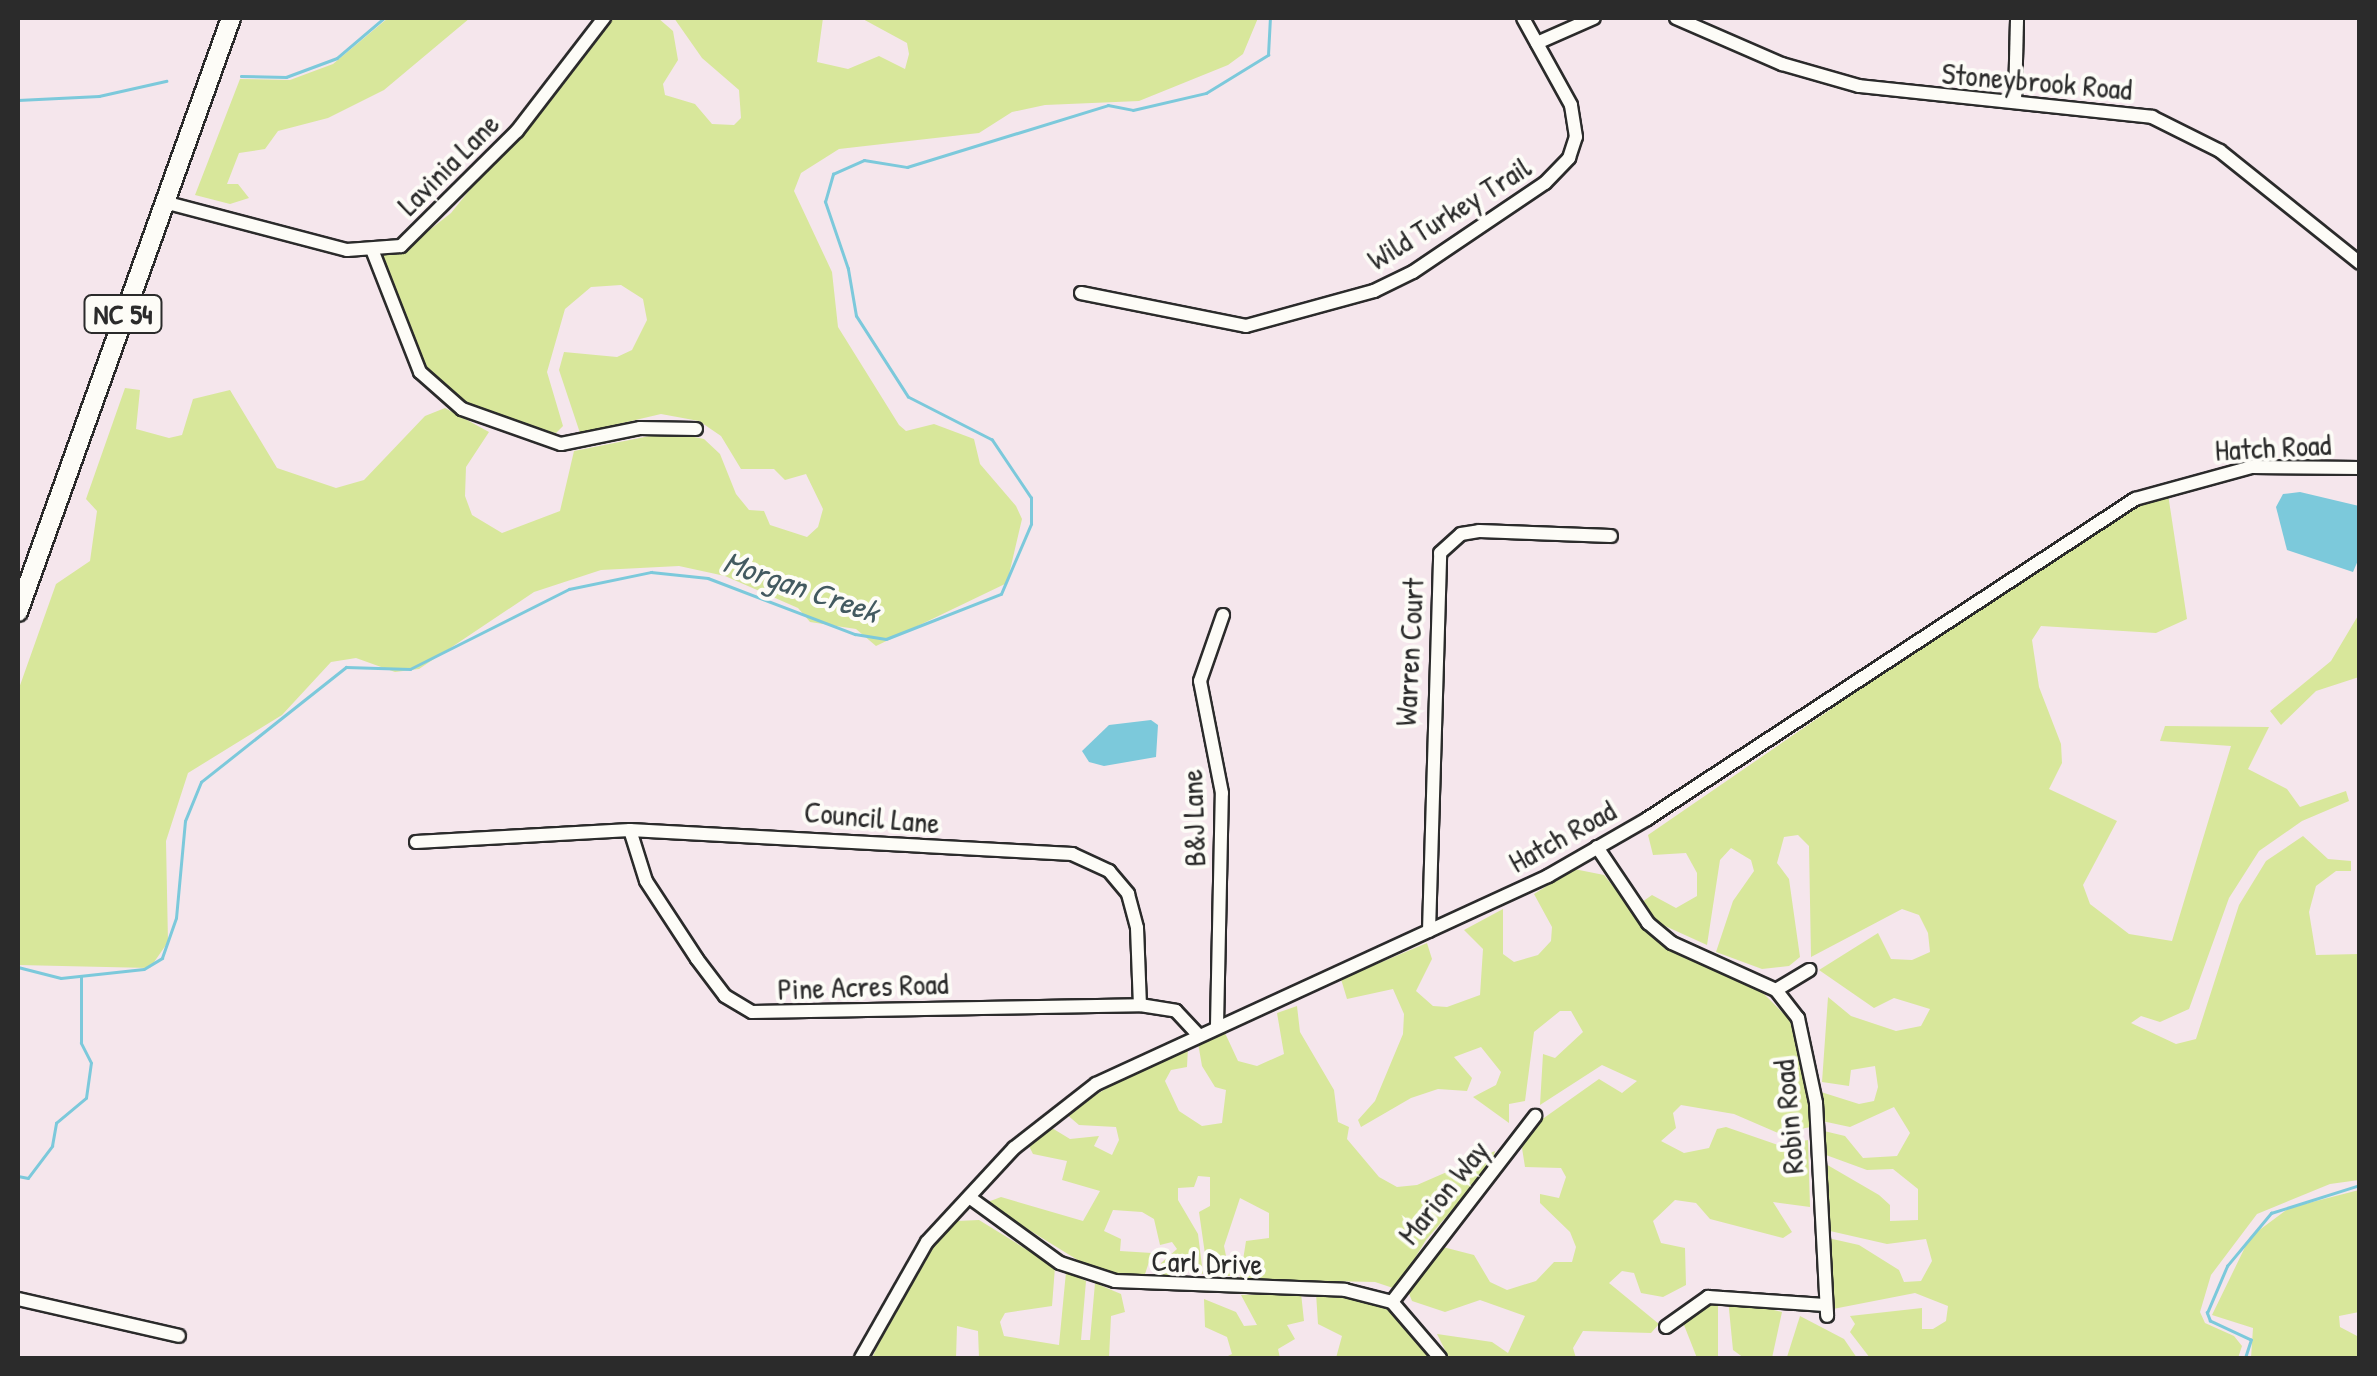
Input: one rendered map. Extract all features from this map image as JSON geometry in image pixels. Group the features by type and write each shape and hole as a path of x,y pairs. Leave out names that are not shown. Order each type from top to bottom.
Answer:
{"highway":[{"name":"NC 54","path":"18,612 230,18"}],"street":[{"name":"Lavinia Lane","path":"373,252 401,246 448,206 517,130 604,18"},
{"name":"Wild Turkey Trail","path":"1081,293 1246,326 1401,278 1545,184 1570,158 1575,117 1522,18"},
{"path":"1536,42 1594,18"},
{"name":"Stoneybrook Road","path":"1676,18 1828,79 1905,94 2127,111 2176,126 2220,151 2360,263"},
{"path":"2015,102 2017,18"},
{"path":"164,202 373,252 420,372 462,409 561,444 640,428 696,429"},
{"name":"Hatch Road","path":"861,1358 907,1272 969,1197 1014,1148 1096,1084 1217,1025 1429,931 1598,846 2135,499 2252,467 2360,468"},
{"name":"Warren Court","path":"1429,931 1440,553 1461,534 1479,531 1611,536"},
{"name":"B&J Lane","path":"1217,1025 1222,792 1200,681 1223,614"},
{"name":"Council Lane","path":"416,842 630,830 1030,850 1088,859 1120,881 1133,904 1140,1005"},
{"name":"Pine Acres Road","path":"630,830 646,881 697,959 725,996 752,1012 1140,1005"},
{"path":"1598,846 1623,892 1664,937 1776,990 1809,970"},
{"name":"Robin Road","path":"1666,1328 1708,1298 1826,1310 1810,1056 1798,1018 1776,990"},
{"path":"1140,1005 1176,1011 1198,1036"},
{"name":"Marion Way","path":"1392,1302 1536,1116"},
{"name":"Carl Drive","path":"969,1197 1062,1264 1115,1282 1345,1290 1392,1302"},
{"path":"18,1299 178,1336"},
{"path":"1392,1302 1440,1358"}],"green space":[{"path":"388,18 470,18 384,90 328,118 278,131 265,149 239,153 227,184 238,184 249,198 230,204 195,195 240,79 290,80 333,64"},
{"path":"609,18 658,18 673,31 678,60 663,84 665,95 695,104 712,124 734,125 741,118 739,90 702,58 674,18 823,18 817,62 848,69 879,56 905,69 907,43 861,18 1258,18 1243,54 1228,65 1139,101 1045,105 1012,112 979,133 839,149 801,173 794,191 832,272 838,327 899,425 906,431 934,424 974,439 980,464 1016,506 1022,519 1007,583 876,646 856,629 810,622 798,608 725,576 679,566 601,570 534,592 419,669 395,672 356,658 331,662 282,715 188,773 166,841 168,942 150,968 18,965 18,691 56,584 90,561 97,511 86,499 125,388 140,390 136,429 169,438 182,435 193,399 230,390 277,468 336,488 364,480 425,416 445,408 489,432 466,467 465,496 472,515 502,533 560,511 574,451 670,432 704,439 720,454 736,494 749,510 764,511 770,525 807,537 818,527 823,509 806,474 785,480 774,469 741,469 721,436 699,421 661,414 580,433 559,370 564,352 617,357 632,350 647,320 643,299 621,285 591,287 565,309 547,372 563,426 556,433 509,424 451,394 420,363 379,254 404,250 451,213"},
{"path":"2168,494 2187,619 2156,633 2041,626 2032,640 2039,687 2061,744 2062,763 2049,789 2117,821 2083,885 2090,904 2129,934 2172,941 2231,746 2160,741 2165,726 2269,727 2248,769 2287,789 2300,807 2346,791 2349,801 2302,821 2259,851 2229,898 2189,1009 2160,1022 2141,1016 2131,1023 2176,1044 2196,1039 2239,905 2266,861 2303,836 2328,859 2351,861 2351,871 2336,871 2316,886 2309,912 2316,955 2359,954 2359,1180 2330,1184 2257,1214 2211,1275 2200,1312 2205,1323 2234,1336 2242,1346 2238,1358 1870,1358 1850,1332 1855,1324 1850,1316 1922,1308 1922,1329 1933,1329 1946,1321 1948,1306 1915,1293 1833,1309 1828,1238 1859,1245 1899,1270 1904,1282 1921,1281 1932,1261 1926,1239 1887,1244 1830,1231 1824,1163 1879,1195 1890,1205 1890,1221 1918,1220 1918,1189 1893,1169 1867,1170 1826,1155 1824,1131 1845,1136 1863,1158 1897,1156 1910,1133 1894,1107 1850,1127 1822,1121 1821,1092 1859,1104 1874,1101 1878,1087 1875,1066 1851,1070 1849,1086 1822,1082 1828,997 1851,1016 1896,1031 1921,1026 1930,1009 1894,998 1874,1008 1819,970 1878,933 1891,959 1912,960 1930,952 1928,933 1919,915 1902,909 1811,957 1809,846 1798,835 1784,837 1777,863 1789,879 1800,957 1789,966 1762,969 1716,952 1733,901 1754,871 1751,860 1731,848 1720,860 1707,945 1654,921 1642,902 1652,895 1676,908 1697,896 1697,873 1686,853 1653,855 1648,835 2103,522"},
{"path":"2359,614 2359,677 2316,691 2281,725 2270,711 2331,661"},
{"path":"1574,869 1604,875 1643,923 1755,985 1791,1021 1802,1053 1811,1127 1778,1133 1734,1114 1681,1105 1673,1113 1676,1128 1661,1141 1684,1153 1709,1148 1717,1129 1726,1127 1778,1145 1808,1140 1810,1207 1773,1202 1792,1232 1783,1238 1710,1219 1696,1203 1675,1200 1653,1221 1661,1243 1685,1248 1686,1285 1663,1297 1641,1293 1634,1273 1622,1271 1609,1283 1659,1324 1651,1333 1583,1331 1573,1348 1576,1358 1449,1358 1437,1334 1492,1342 1508,1353 1525,1316 1480,1300 1445,1312 1412,1301 1408,1291 1435,1245 1474,1255 1490,1282 1507,1290 1536,1281 1554,1262 1572,1262 1576,1247 1570,1232 1540,1203 1540,1194 1559,1198 1566,1177 1561,1168 1525,1167 1522,1148 1534,1125 1599,1079 1622,1093 1637,1081 1602,1065 1540,1105 1543,1054 1555,1058 1583,1032 1571,1011 1560,1011 1534,1032 1525,1101 1509,1104 1509,1123 1473,1097 1496,1085 1501,1072 1481,1047 1454,1057 1472,1078 1467,1091 1438,1089 1411,1098 1361,1127 1358,1120 1375,1101 1403,1034 1404,1014 1393,989 1347,999 1341,979 1427,943 1432,959 1416,991 1433,1006 1447,1007 1480,995 1483,949 1464,930 1503,909 1503,954 1514,962 1538,955 1551,941 1552,927 1534,894"},
{"path":"1297,1006 1300,1032 1334,1090 1338,1122 1349,1127 1347,1139 1379,1177 1397,1187 1417,1185 1495,1151 1492,1164 1426,1240 1396,1289 1375,1282 1240,1279 1246,1241 1269,1238 1269,1213 1240,1198 1224,1246 1230,1276 1208,1275 1199,1212 1210,1206 1210,1177 1198,1176 1194,1187 1178,1188 1178,1200 1198,1234 1203,1274 1192,1269 1187,1255 1177,1280 1161,1278 1161,1263 1177,1249 1172,1242 1160,1245 1154,1219 1142,1212 1113,1210 1104,1231 1121,1239 1120,1251 1152,1253 1143,1280 1089,1267 985,1203 1001,1197 1083,1221 1100,1191 1062,1180 1067,1161 1033,1154 1027,1142 1047,1125 1070,1139 1099,1136 1094,1146 1112,1155 1119,1140 1116,1127 1079,1125 1065,1113 1168,1052 1188,1047 1187,1067 1171,1070 1165,1081 1179,1111 1202,1126 1222,1123 1226,1090 1215,1087 1202,1066 1198,1043 1225,1033 1238,1061 1257,1066 1284,1054 1277,1013"},
{"path":"2359,1190 2359,1312 2339,1316 2340,1327 2359,1337 2359,1358 2251,1358 2253,1328 2212,1315 2250,1237 2289,1208"},
{"path":"979,1220 1055,1267 1052,1306 1005,1313 1000,1322 1004,1336 1059,1345 1066,1272 1086,1281 1081,1340 1090,1340 1095,1283 1121,1294 1125,1312 1111,1316 1109,1358 979,1358 978,1331 957,1326 956,1358 872,1358 905,1288 939,1237 957,1221"},
{"path":"1301,1293 1304,1321 1287,1325 1295,1339 1278,1349 1280,1358 1224,1358 1232,1354 1227,1337 1205,1327 1204,1299 1236,1312 1244,1326 1257,1325 1241,1295"},
{"path":"1316,1293 1383,1304 1434,1358 1336,1358 1342,1336 1318,1324"},
{"path":"1728,1299 1782,1312 1772,1358 1744,1358 1733,1350"},
{"path":"1701,1303 1718,1303 1718,1358 1697,1358 1682,1320"},
{"path":"1800,1316 1844,1339 1857,1358 1787,1357"}],"water":[{"path":"2300,492 2359,506 2359,558 2353,572 2287,550 2276,507 2283,494"},
{"path":"1151,720 1158,725 1156,757 1104,766 1089,762 1082,751 1109,725"}],"waterway":[{"path":"241,76 286,77 337,58 384,18"},
{"name":"Morgan Creek","path":"18,967 61,978 144,969 162,958 176,918 185,821 201,782 346,667 410,669 569,589 651,572 708,578 855,634 886,639 1001,594 1031,524 1031,498 992,440 908,397 856,316 848,269 825,202 833,174 864,160 907,167 1108,105 1133,110 1206,93 1268,55 1270,18"},
{"path":"18,100 99,96 166,81"},
{"path":"18,1176 28,1178 52,1146 56,1123 86,1098 91,1063 81,1043 81,977"},
{"path":"2245,1358 2251,1340 2210,1321 2207,1313 2227,1266 2271,1213 2360,1185"}]}
